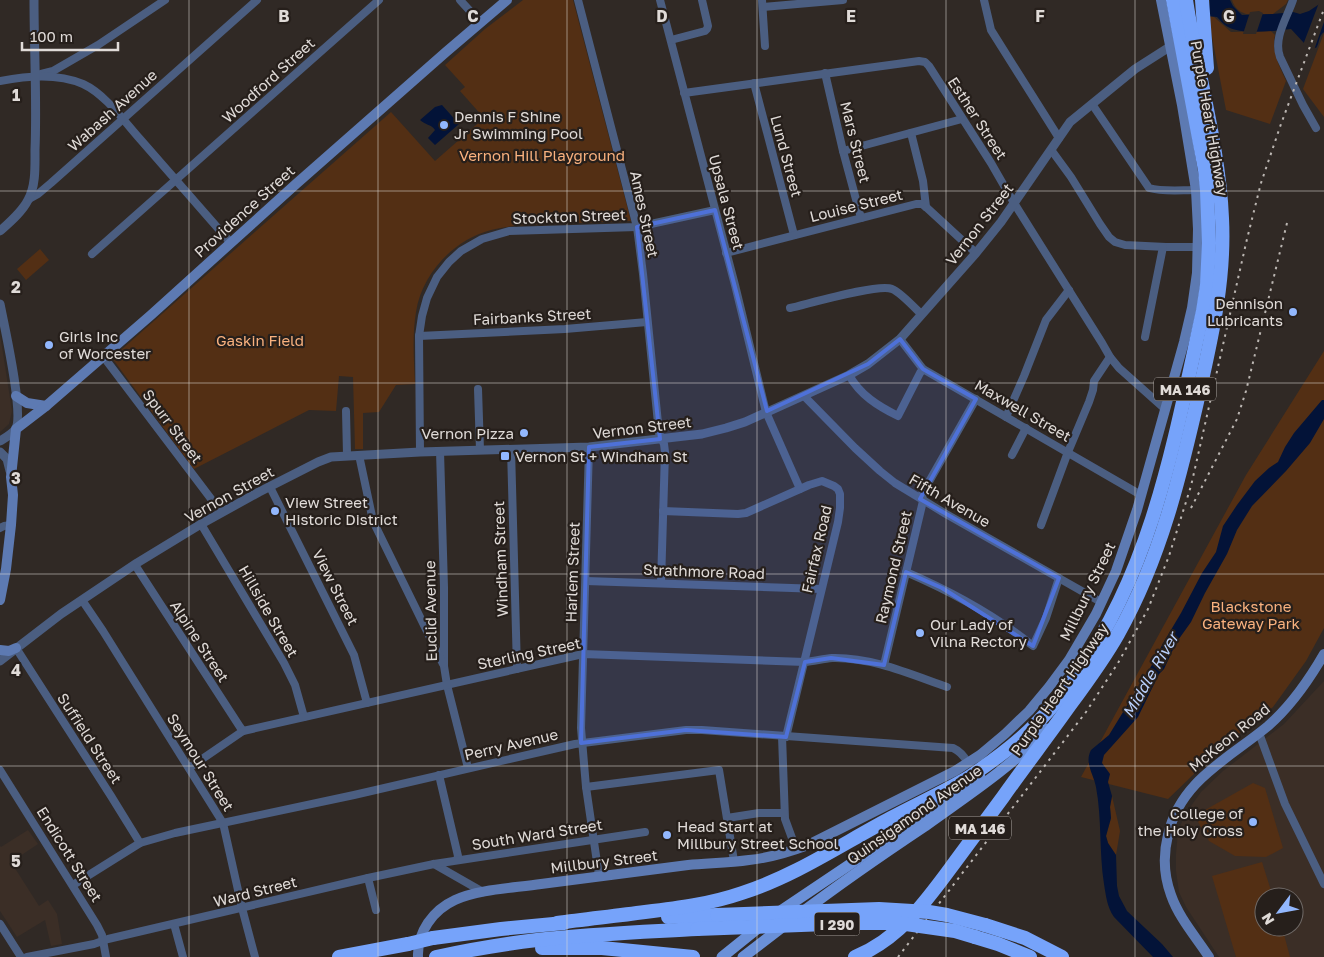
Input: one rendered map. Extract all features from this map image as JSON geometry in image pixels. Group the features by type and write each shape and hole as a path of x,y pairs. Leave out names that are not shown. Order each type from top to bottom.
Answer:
{"highway":[{"path":"1169,0 1183,53"},
{"name":"Purple Heart Highway","path":"717,908 741,893 765,885 800,868 981,769 1019,740 1038,722 1069,684 1094,648 1111,618 1142,549 1163,487 1203,311 1207,285 1210,243 1205,170 1173,0"},
{"name":"Purple Heart Highway","path":"855,957 876,947 895,934 927,900 1089,680 1118,634 1141,587 1169,512 1185,456 1216,316 1223,253 1220,184 1186,0"},
{"path":"1202,0 1214,151"},
{"name":"I 290","path":"339,957 433,938 501,929 717,908 879,909 928,912 985,925 1024,938 1062,957"},
{"name":"I 290","path":"436,957 538,940 853,923 899,923 955,931 998,944 1030,957"},
{"path":"436,957 547,947 602,948 693,957"}],"main road":[{"name":"Providence Street","path":"16,429 46,406 507,0"},
{"name":"Millbury Street","path":"418,957 419,943 430,918 456,899 483,892 599,876 760,859 796,849 825,837 968,763 1006,734 1044,694 1078,645 1118,566 1131,530 1192,308 1197,273 1198,246 1196,190 1171,46 1161,0"},
{"path":"16,396 26,403 46,406"},
{"path":"0,600 11,524 13,495 11,477 16,429"},
{"path":"0,650 9,651 16,648"},
{"name":"McKeon Road","path":"1209,957 1178,910 1170,890 1165,862 1170,827 1180,803 1196,782 1282,713 1300,692 1324,654"},
{"name":"Quinsigamond Avenue","path":"743,957 842,883 1005,769 1046,730 1089,680"},
{"name":"Quinsigamond Avenue","path":"722,957 799,898 976,780 1009,753 1019,740"}],"street":[{"path":"0,231 29,199 32,186 36,125 34,0"},
{"path":"35,76 53,71 128,26 166,0"},
{"name":"Wabash Avenue","path":"29,199 44,189 257,0"},
{"name":"Woodford Street","path":"92,254 379,0"},
{"path":"460,0 480,22"},
{"name":"Ames Street","path":"578,0 637,227 659,433 665,452 661,583"},
{"name":"Upsala Street","path":"660,0 766,412 800,489"},
{"path":"671,40 707,29 702,0"},
{"path":"765,46 762,4 843,0"},
{"path":"984,0 991,30 1059,138"},
{"path":"1292,4 1279,36 1279,55 1303,106 1316,128"},
{"name":"Vernon Street","path":"0,661 54,619 201,524 318,462 331,457 440,451 589,447 702,434 745,422 849,375 868,364 900,339 976,253 1001,222 1075,117 1136,69 1171,46"},
{"name":"Esther Street","path":"684,93 923,61 929,66 991,163 1110,357 1119,368 1165,409"},
{"name":"Mars Street","path":"825,73 861,218"},
{"path":"0,80 29,76 62,78 85,85 98,93 230,242"},
{"name":"Lund Street","path":"754,83 794,235"},
{"path":"1092,104 1149,188 1174,191 1196,190"},
{"path":"843,151 962,118"},
{"path":"910,133 923,181 926,207"},
{"path":"1052,151 1109,237 1116,242 1125,245 1163,247 1198,246"},
{"name":"Louise Street","path":"726,253 916,204 922,204 926,207 976,253"},
{"name":"Stockton Street","path":"420,452 419,336 423,312 426,298 437,277 461,251 490,236 509,231 637,227 715,210"},
{"path":"1145,337 1163,247"},
{"path":"790,308 868,289 884,287 894,290 921,314"},
{"path":"1006,417 1046,320 1069,290"},
{"path":"0,304 12,364 18,419 16,429"},
{"name":"Fairbanks Street","path":"419,336 565,329 647,322"},
{"name":"Maxwell Street","path":"900,339 923,369 1141,495"},
{"name":"Spurr Street","path":"103,356 221,512"},
{"path":"1041,525 1093,391 1094,381 1110,357"},
{"path":"849,375 866,397 898,416 923,369"},
{"path":"478,389 480,450"},
{"name":"Fifth Avenue","path":"804,396 855,448 894,483 1101,602"},
{"name":"Raymond Street","path":"884,665 923,501 922,494 976,400"},
{"path":"346,411 347,455"},
{"path":"1012,455 1026,428"},
{"name":"Providence Street","path":"0,441 16,429"},
{"name":"Harlem Street","path":"589,447 581,742 599,876"},
{"name":"Windham Street","path":"511,449 517,669"},
{"name":"Euclid Avenue","path":"440,451 444,666 468,768"},
{"path":"0,452 7,460 11,477"},
{"path":"359,455 373,521 444,666"},
{"name":"Fairfax Road","path":"663,511 738,514 758,508 818,481 826,482 836,488 841,497 838,522 805,662 784,737 784,819 796,849"},
{"name":"View Street","path":"270,487 354,655 367,703"},
{"path":"0,528 11,524"},
{"name":"Hillside Street","path":"201,524 288,670 295,685 304,717"},
{"name":"Alpine Street","path":"135,565 243,731"},
{"path":"906,572 942,588 1013,631 1033,646 1046,618 1060,578"},
{"name":"Strathmore Road","path":"586,581 821,589"},
{"name":"Seymour Street","path":"82,600 103,630 223,823 255,957"},
{"name":"Suffield Street","path":"16,648 140,842"},
{"name":"Sterling Street","path":"189,768 243,731 583,654 805,662 831,658 862,660 884,665 947,687"},
{"name":"Perry Avenue","path":"73,886 140,842 368,792 581,742 686,730 953,748 962,754 968,763"},
{"path":"1259,732 1285,804 1324,884"},
{"name":"Endicott Street","path":"0,770 97,925 106,957"},
{"path":"586,787 719,770 734,862"},
{"path":"439,775 458,856 457,860"},
{"path":"727,818 759,813 784,813"},
{"name":"South Ward Street","path":"434,864 644,832"},
{"path":"434,864 483,892"},
{"name":"Ward Street","path":"27,957 94,944 434,864"},
{"path":"368,878 376,910"},
{"path":"0,924 21,957"},
{"path":"174,924 183,957"}],"highlighted area":[{"path":"715,210 767,411 868,364 900,339 923,369 976,399 920,499 1059,578 1033,646 942,588 906,572 884,665 831,658 805,662 786,737 686,730 581,743 589,447 660,439 637,227"}],"shaded area":[{"path":"0,334 12,411 9,424 0,432"},
{"name":"College of the Holy Cross","path":"1324,681 1324,957 1219,957 1186,907 1179,892 1176,871 1178,831 1186,813 1201,792 1223,771 1284,724"},
{"path":"28,830 38,844 11,862 39,906 48,900 57,914 62,944 51,946 45,920 17,937 0,911 0,846"}],"green space":[{"path":"523,0 573,0 631,221 505,227 477,235 452,250 432,272 419,298 414,330 415,384 396,385 379,412 363,413 363,449 355,449 353,377 339,376 336,411 309,410 194,469 112,358 391,112 435,161 484,118 460,91 465,87 445,65 485,29"},
{"path":"1232,0 1288,0 1286,4 1273,14 1246,14 1237,9"},
{"path":"1208,16 1214,17 1231,32 1271,31 1275,35 1275,53 1286,81 1270,124 1226,110"},
{"path":"1324,33 1324,117 1303,89"},
{"path":"40,249 49,260 26,280 17,269"},
{"name":"Blackstone Gateway Park","path":"1324,351 1324,628 1306,661 1273,707 1221,748 1168,799 1081,777 1246,475"},
{"path":"1253,783 1265,788 1283,848 1266,857 1235,856 1209,841 1198,822 1205,810"},
{"path":"1112,796 1120,831 1116,855 1106,836 1111,818"},
{"path":"1262,862 1270,887 1254,887 1254,937 1285,937 1290,957 1236,957 1212,876"}],"water":[{"path":"1210,0 1230,0 1242,15 1293,12 1300,14 1309,11 1321,3 1324,4 1324,32 1316,48 1304,43 1291,29 1258,32 1241,31 1227,26 1217,17 1208,16"},
{"name":"Dennis F Shine Jr Swimming Pool","path":"442,105 459,124 435,145 428,138 435,130 420,120 435,107"},
{"name":"Middle River","path":"1324,400 1324,419 1310,443 1252,506 1237,530 1227,554 1191,622 1176,643 1164,669 1159,674 1138,717 1104,755 1102,763 1110,774 1108,782 1112,796 1111,818 1106,836 1116,855 1119,896 1127,911 1173,957 1153,957 1114,917 1108,905 1102,872 1098,799 1089,764 1089,755 1091,750 1109,735 1158,655 1202,573 1216,552 1223,526 1255,481 1278,462 1294,433"}],"pier":[{"path":"1320,0 1324,2 1324,22 1314,50 1303,45"},
{"path":"1259,11 1263,13 1256,34 1243,34 1250,12"}],"railway":[{"path":"898,957 1086,712 1118,663 1148,609 1169,556 1191,486 1261,183 1324,9"},
{"path":"1191,508 1237,419 1246,391 1287,223"}],"place":[{"name":"Dennis F Shine Jr Swimming Pool","path":"444,125"},
{"name":"Dennison Lubricants","path":"1293,312"},
{"name":"Girls Inc of Worcester","path":"49,345"},
{"name":"Vernon Pizza","path":"524,433"},
{"name":"Vernon St + Windham St","path":"505,456"},
{"name":"View Street Historic District","path":"275,511"},
{"name":"Our Lady of Vilna Rectory","path":"920,633"},
{"name":"College of the Holy Cross","path":"1253,822"},
{"name":"Head Start at Millbury Street School","path":"667,835"}],"park label":[{"name":"Vernon Hill Playground","path":"542,155"},
{"name":"Gaskin Field","path":"260,340"}]}
